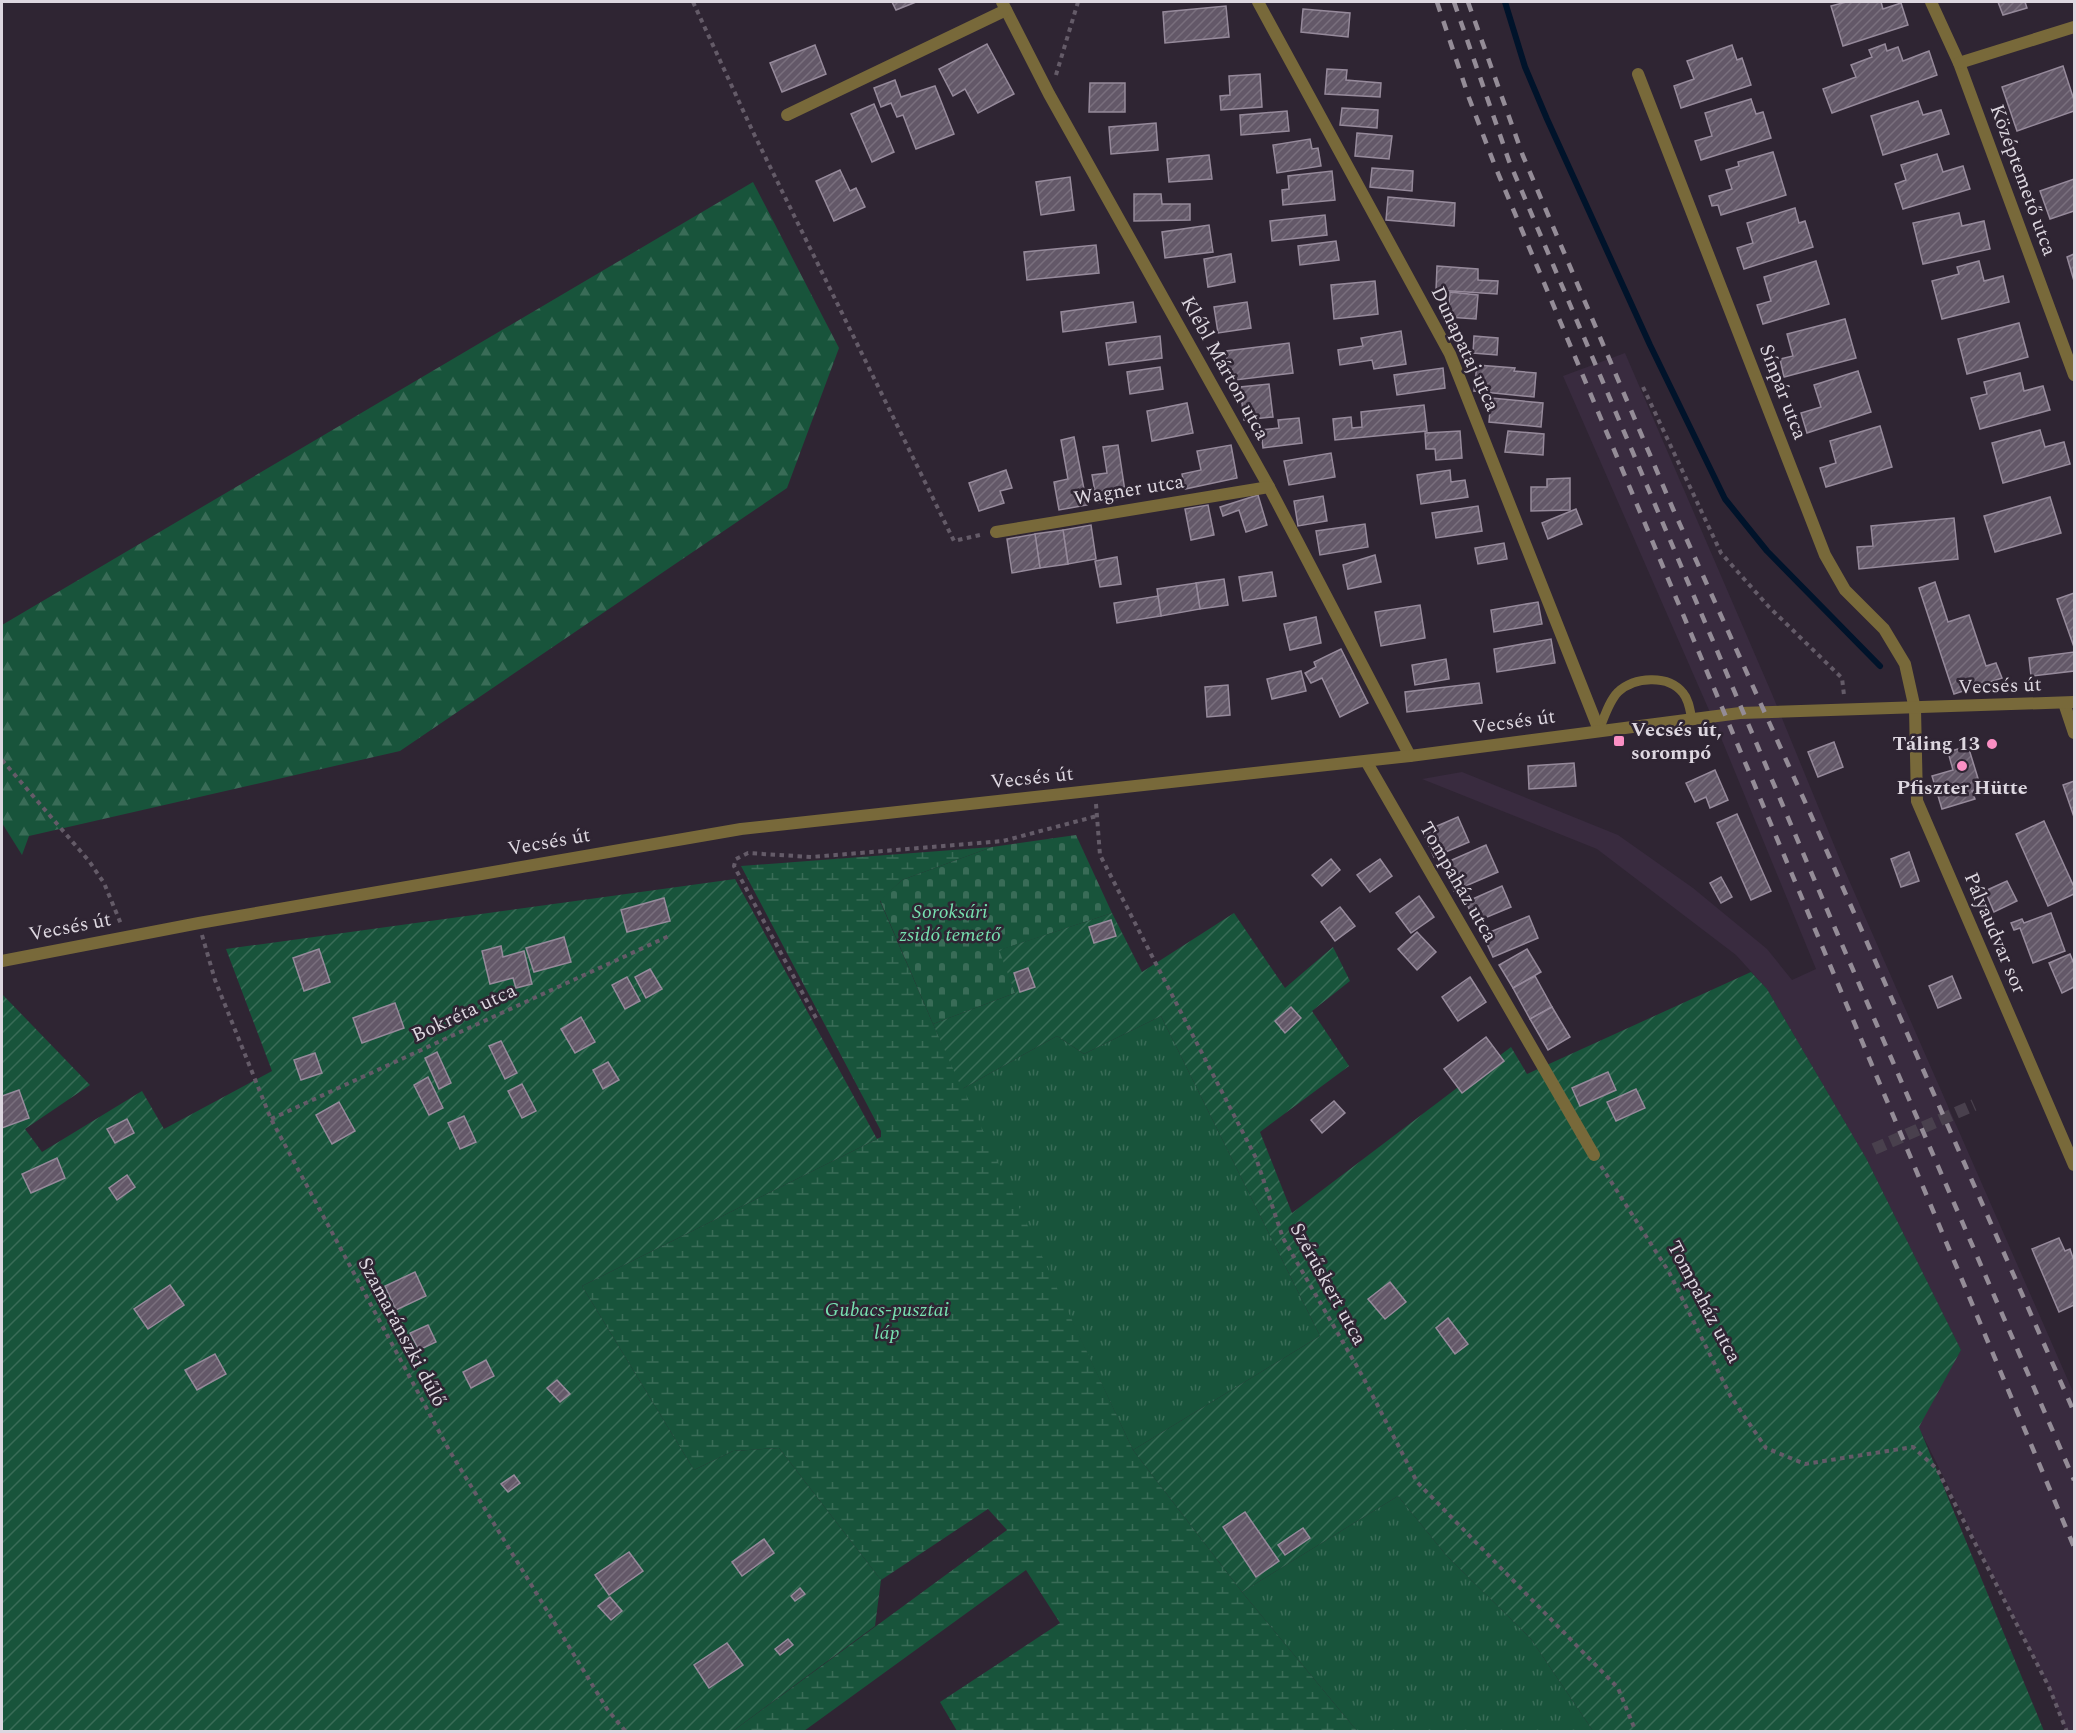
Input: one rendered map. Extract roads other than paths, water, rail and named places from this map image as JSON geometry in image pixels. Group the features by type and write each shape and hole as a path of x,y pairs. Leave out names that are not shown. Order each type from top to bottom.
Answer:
{"street":[{"name":"Dunapataj utca","path":"1258,2 1450,354 1599,730"},
{"name":"Középtemető utca","path":"1930,2 1959,63 2074,375"},
{"path":"788,115 1004,6"},
{"name":"Klébl Márton utca","path":"1004,6 1049,94 1269,487 1410,756"},
{"path":"1959,63 2074,27"},
{"name":"Sínpár utca","path":"1638,74 1825,555 1845,590 1884,629 1905,664 1916,709"},
{"name":"Wagner utca","path":"996,532 1269,487"},
{"name":"Vecsés út","path":"2,960 199,923 741,829 1410,756 1740,712 1916,709 2069,702"},
{"path":"2069,702 2074,733"},
{"name":"Pályaudvar sor","path":"1916,709 1917,801 2074,1164"},
{"name":"Tompaház utca","path":"1366,761 1594,1155"}],"lane":[{"path":"1599,730 1617,693 1631,683 1649,679 1668,683 1682,691 1689,703 1692,720"}],"waterway":[{"path":"1505,2 1525,67 1547,119 1650,345 1725,499 1767,551 1880,666"}],"tunnel":[{"path":"1874,1149 1974,1105"}],"railway":[{"path":"1437,2 1469,98 1495,166 2074,1547"},
{"path":"1454,2 1509,161 1837,933 2074,1480"},
{"path":"1468,2 1523,156 1673,509 1810,813 2074,1412"}],"place":[{"name":"Vecsés út, sorompó","path":"1619,741"},
{"name":"Táling 13","path":"1992,744"},
{"name":"Pfiszter Hütte","path":"1962,766"}],"park label":[{"name":"Soroksári zsidó temető","path":"950,924"},
{"name":"Gubacs-pusztai láp","path":"887,1322"}]}
